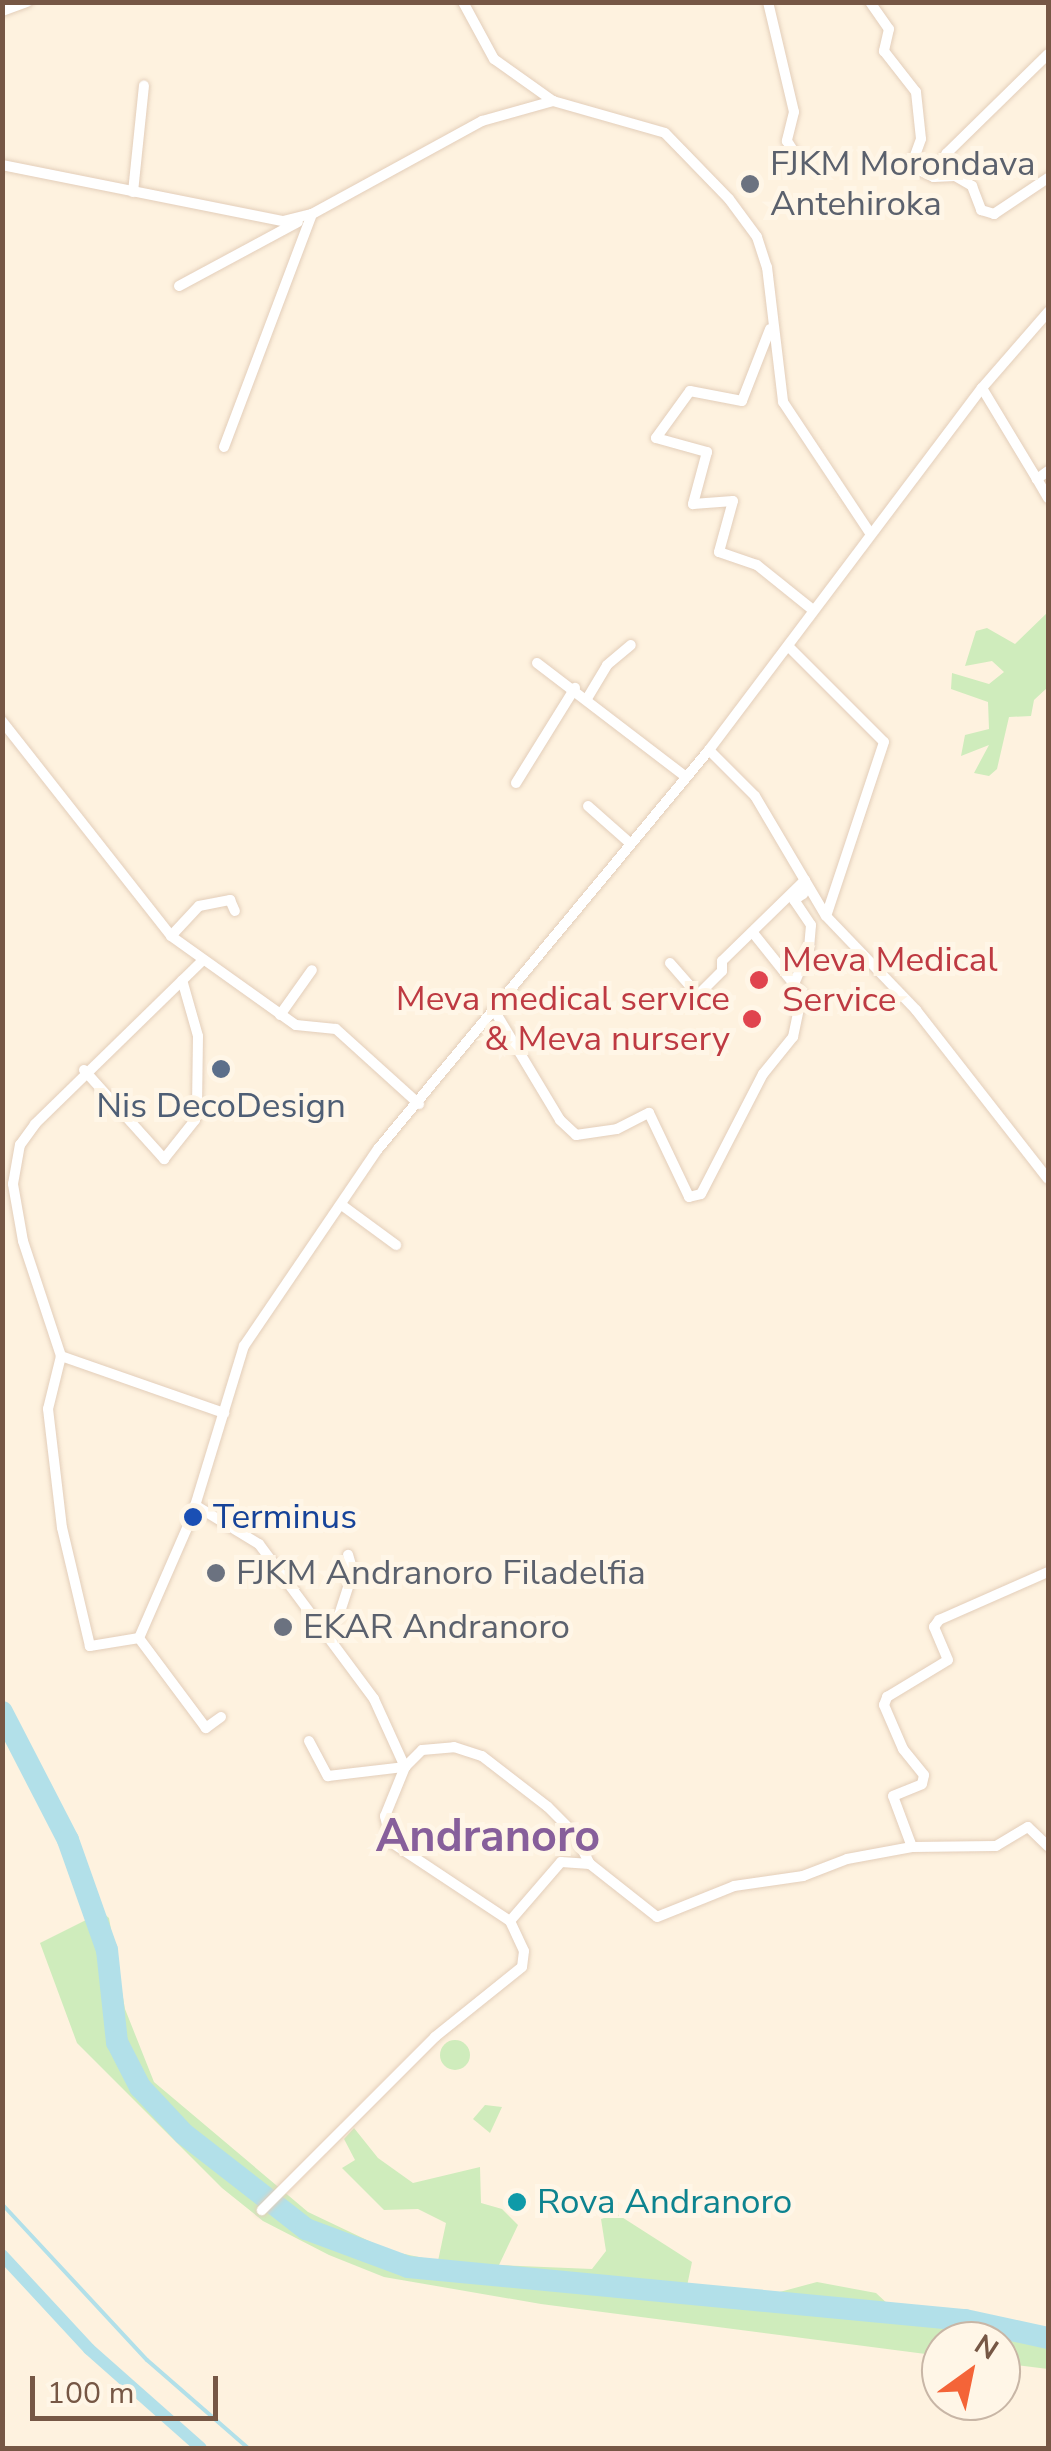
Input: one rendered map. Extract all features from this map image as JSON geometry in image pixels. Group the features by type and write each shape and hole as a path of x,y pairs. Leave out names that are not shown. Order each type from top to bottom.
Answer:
{"street":[{"path":"2,12 27,2"},
{"path":"464,2 494,60 553,101 630,118 665,134 698,162 757,237 783,402 870,533"},
{"path":"768,2 794,112 787,141 804,167"},
{"path":"870,2 888,29 884,52 916,92 921,138 911,166 934,177 955,176 972,186 981,210 994,214 1048,178"},
{"path":"934,177 947,153 993,115 1006,93 1048,54"},
{"path":"133,192 144,86"},
{"path":"179,286 468,128 553,101"},
{"path":"2,165 283,222 312,214"},
{"path":"224,447 312,214"},
{"path":"139,1638 195,1505 244,1346 343,1206 378,1149 709,750 982,388 1048,312"},
{"path":"772,325 742,401 690,391 656,438 707,452 693,504 733,501 719,552 757,565 813,610"},
{"path":"982,388 1048,498"},
{"path":"1037,479 1048,471"},
{"path":"588,697 608,665 631,645"},
{"path":"789,647 884,742 826,916"},
{"path":"536,663 588,697 685,776"},
{"path":"516,784 576,688"},
{"path":"2,721 171,936 201,962 296,1025 336,1029 419,1104"},
{"path":"709,750 756,796 826,916 916,1010 1048,1179"},
{"path":"588,806 631,844"},
{"path":"670,963 698,995 722,971 722,961 754,934 804,880"},
{"path":"794,984 809,948 811,925 794,900 803,894 804,880"},
{"path":"171,936 200,906 230,900 235,910"},
{"path":"494,1010 560,1120 576,1135 617,1129 649,1113 689,1197 701,1194 764,1074 793,1037 802,994 754,934"},
{"path":"139,1638 90,1646 62,1528 48,1408 61,1356 23,1241 13,1184 20,1145 84,1070 201,962"},
{"path":"280,1015 312,970"},
{"path":"84,1070 164,1158 195,1120 197,1106 198,1036 182,980"},
{"path":"343,1206 396,1245"},
{"path":"61,1356 224,1413"},
{"path":"195,1505 259,1544 374,1699 405,1767"},
{"path":"325,1631 339,1615 353,1572 348,1555"},
{"path":"912,1847 893,1796 922,1784 924,1775 902,1750 884,1706 887,1697 948,1660 934,1627 939,1620 1048,1572"},
{"path":"139,1638 206,1728 221,1717"},
{"path":"308,1741 328,1776 405,1767"},
{"path":"262,2210 435,2037 522,1967 521,1938 510,1922 391,1842 385,1816 405,1767 422,1750 454,1747 482,1756 561,1820 590,1864 658,1917 734,1886 792,1879 835,1862 912,1847 996,1846 1028,1827 1048,1846"},
{"path":"510,1922 561,1862 590,1864"}],"green space":[{"path":"1048,612 1048,687 1034,700 1031,716 1009,717 997,769 989,776 974,773 989,745 961,756 965,735 989,729 988,702 951,689 952,673 989,684 1004,672 992,661 965,666 976,631 987,628 1015,644"},
{"path":"102,1912 109,1918 125,2009 154,2082 308,2212 390,2251 438,2261 446,2223 418,2209 384,2210 342,2168 355,2160 344,2139 354,2128 378,2158 413,2183 480,2167 481,2203 502,2209 518,2225 499,2265 592,2269 606,2251 601,2219 617,2214 692,2262 687,2286 761,2297 817,2282 876,2293 890,2306 972,2321 921,2321 921,2353 541,2304 384,2277 329,2255 263,2221 222,2188 77,2043 40,1943"},
{"path":"455,2040 465,2045 470,2055 465,2065 455,2070 445,2065 440,2055 445,2045"},
{"path":"485,2105 502,2107 490,2133 473,2119"},
{"path":"1021,2330 1048,2335 1048,2369 1021,2366"}],"waterway":[{"path":"2,1712 68,1840 107,1950 117,2042 140,2087 184,2134 306,2229 408,2267 965,2320 1048,2338"},
{"path":"2,2204 147,2360 248,2448"},
{"path":"2,2255 89,2349 201,2448"}],"place":[{"name":"FJKM Morondava Antehiroka","path":"750,184"},
{"name":"Meva Medical Service","path":"759,980"},
{"name":"Meva medical service & Meva nursery","path":"752,1019"},
{"name":"Nis DecoDesign","path":"221,1069"},
{"name":"Terminus","path":"193,1517"},
{"name":"FJKM Andranoro Filadelfia","path":"216,1573"},
{"name":"EKAR Andranoro","path":"283,1627"},
{"name":"Rova Andranoro","path":"517,2202"}],"district":[{"name":"Andranoro","path":"488,1837"}]}
